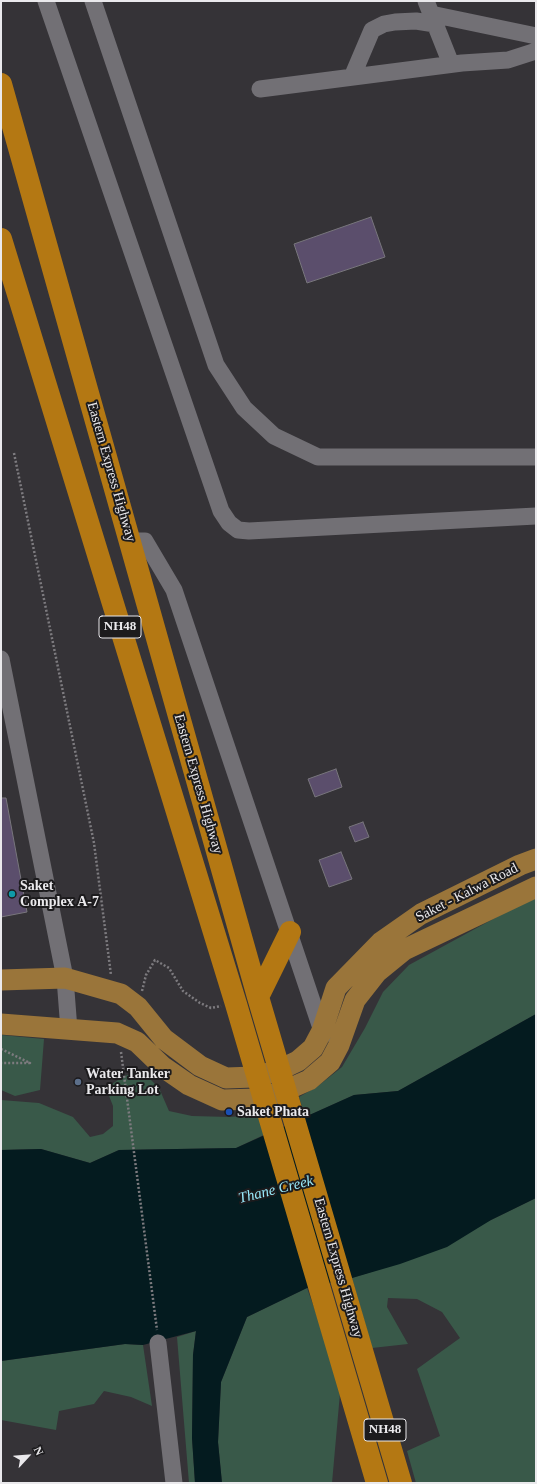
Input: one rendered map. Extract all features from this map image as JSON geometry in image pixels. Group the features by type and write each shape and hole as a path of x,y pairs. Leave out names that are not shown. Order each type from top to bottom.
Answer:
{"highway":[{"name":"Eastern Express Highway","path":"1,84 260,1002 400,1483"},
{"name":"Eastern Express Highway","path":"1,239 237,1009 377,1483"},
{"path":"260,1002 290,932"}],"main road":[{"name":"Saket - Kalwa Road","path":"1,1024 117,1033 137,1042 163,1067 189,1085 222,1100 257,1098 284,1091 309,1080 330,1062 339,1045 355,1000 381,942 421,914 520,865 536,859"},
{"name":"Saket - Kalwa Road","path":"1,980 65,978 121,994 138,1007 164,1039 176,1050 200,1066 226,1078 254,1077 277,1071 298,1061 313,1048 322,1031 336,988 371,966 536,887"}],"street":[{"path":"46,1 221,511 229,523 238,530 249,531 536,516"},
{"path":"93,1 216,365 244,408 274,436 318,457 536,457"},
{"path":"352,77 372,30 384,24 416,21 430,13 536,36"},
{"path":"430,13 451,64"},
{"path":"260,89 451,64 508,60 536,51"},
{"path":"130,541 145,541 174,590 322,1031 339,1045"},
{"path":"1,659 4,695 65,978 69,1030"},
{"path":"158,1343 174,1483"}],"path":[{"path":"14,453 94,843 112,983"},
{"path":"138,1007 146,975 155,960 169,968 183,991 200,1003 211,1008 237,1009"},
{"path":"120,1045 158,1343"},
{"path":"1,1049 30,1063 1,1063"}],"green space":[{"path":"536,897 536,1014 398,1091 354,1095 305,1117 299,1097 318,1086 342,1067 365,1028 383,992 409,965"},
{"path":"1,1035 44,1039 40,1090 15,1096 1,1090"},
{"path":"142,1071 159,1088 169,1111 192,1116 230,1117 262,1114 268,1133 236,1148 119,1150 90,1163 41,1149 1,1150 1,1100 39,1103 73,1117 90,1137 103,1134 113,1126 113,1106 106,1088 124,1076"},
{"path":"536,1198 536,1483 416,1483 407,1451 440,1436 417,1369 460,1338 442,1312 417,1299 388,1298 387,1307 408,1344 372,1348 352,1278 371,1272 491,1220"},
{"path":"307,1288 341,1382 332,1483 222,1483 218,1442 221,1382 247,1317"},
{"path":"196,1331 193,1355 192,1438 195,1483 189,1483 177,1337"},
{"path":"125,1344 143,1345 152,1406 131,1397 104,1391 94,1404 59,1411 56,1430 1,1420 1,1361"}],"water":[{"name":"Thane Creek","path":"536,1014 536,1198 491,1220 447,1247 400,1264 352,1278 307,1288 247,1317 221,1382 218,1442 222,1483 195,1483 192,1438 193,1355 196,1331 143,1345 125,1344 1,1361 1,1150 41,1149 90,1163 119,1150 236,1148 354,1095 398,1091"}],"building":[{"path":"371,217 385,257 307,283 294,244"},
{"path":"336,769 342,787 315,797 308,779"},
{"path":"1,798 6,798 27,912 1,917"},
{"path":"363,822 369,837 355,842 349,827"},
{"path":"341,852 352,879 329,887 319,860"}],"place":[{"name":"Saket Complex A-7","path":"12,894"},
{"name":"Water Tanker Parking Lot","path":"78,1082"},
{"name":"Saket Phata","path":"229,1112"}]}
